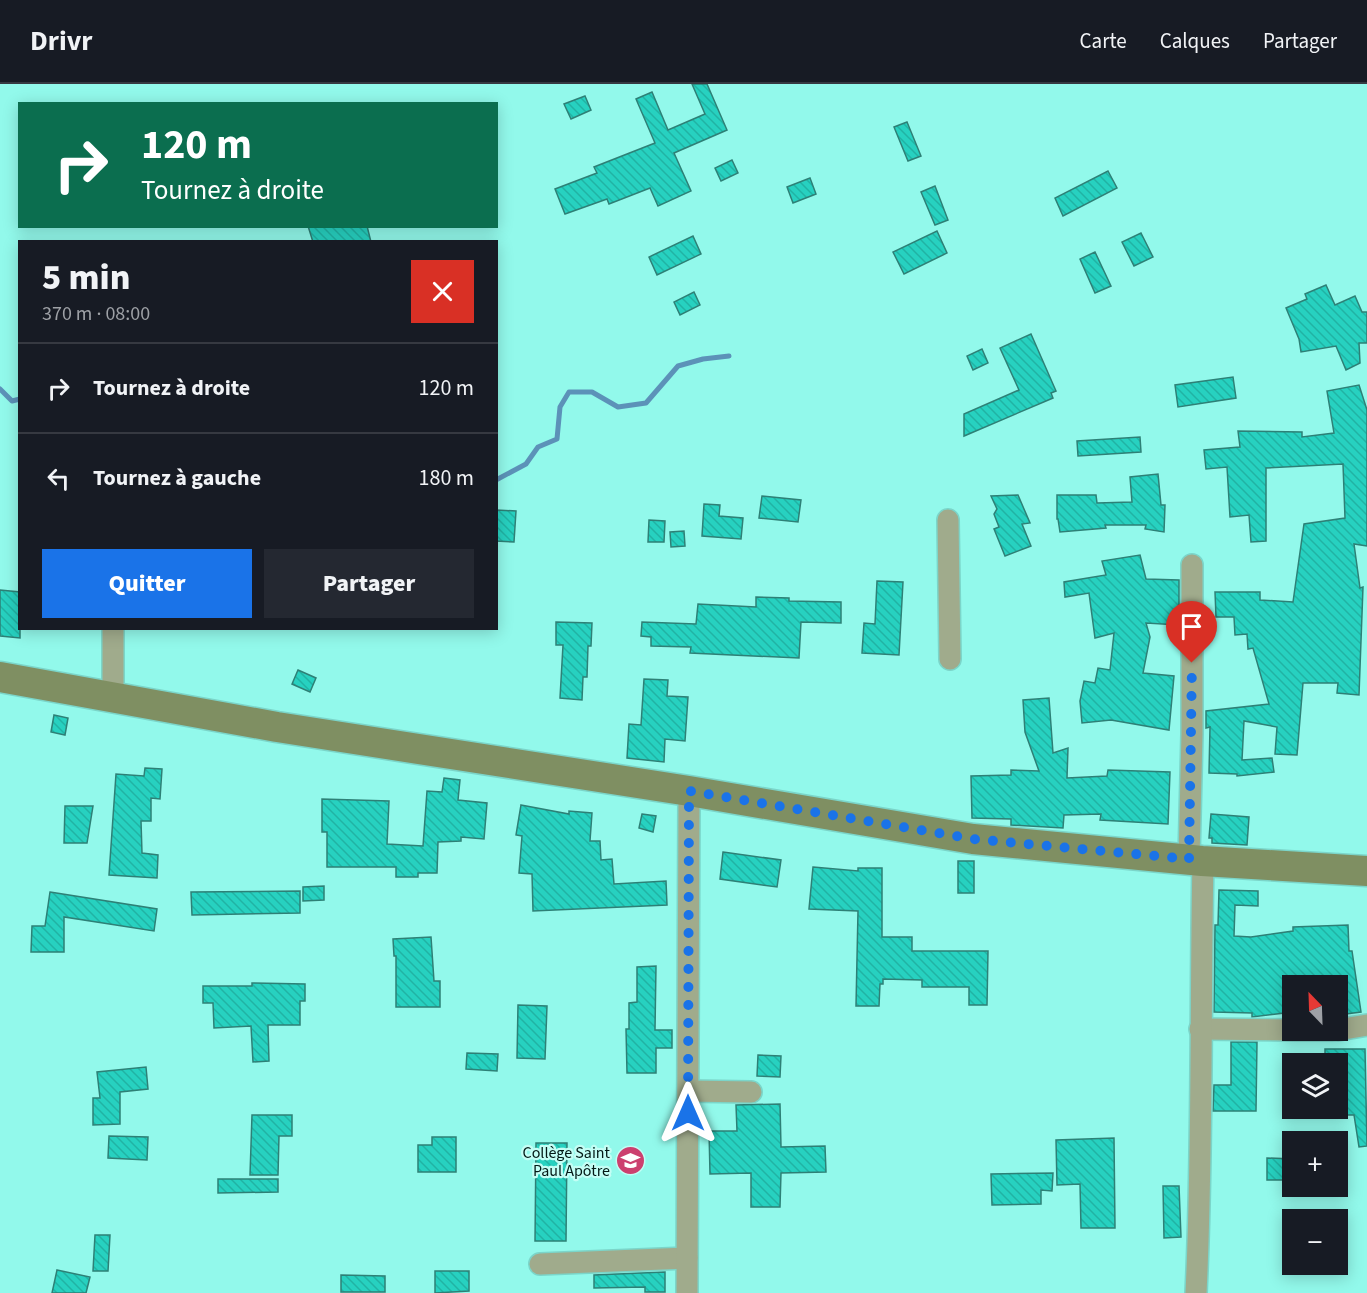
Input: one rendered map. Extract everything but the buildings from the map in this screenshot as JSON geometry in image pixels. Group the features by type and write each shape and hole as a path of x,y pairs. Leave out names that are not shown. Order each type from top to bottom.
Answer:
{"street":[{"path":"948,520 950,659"},
{"path":"1192,565 1192,734 1200,1029 1200,1206 1196,1293"},
{"path":"113,630 113,698"},
{"path":"0,677 277,727 689,791 973,839 1196,860 1367,872"},
{"path":"687,1293 689,791"},
{"path":"1348,1028 1367,1025"},
{"path":"1200,1029 1282,1030"},
{"path":"688,1091 751,1092"},
{"path":"540,1264 687,1258"}],"waterway":[{"path":"498,479 526,464 538,447 557,439 560,407 569,392 592,392 618,407 646,403 678,366 703,359 729,356"},
{"path":"0,389 12,401 18,400"}],"place":[{"name":"Collège Saint Paul Apôtre","path":"631,1161"}],"route":[{"path":"688,1113 689,791 973,839 1189,859 1192,663"}]}
